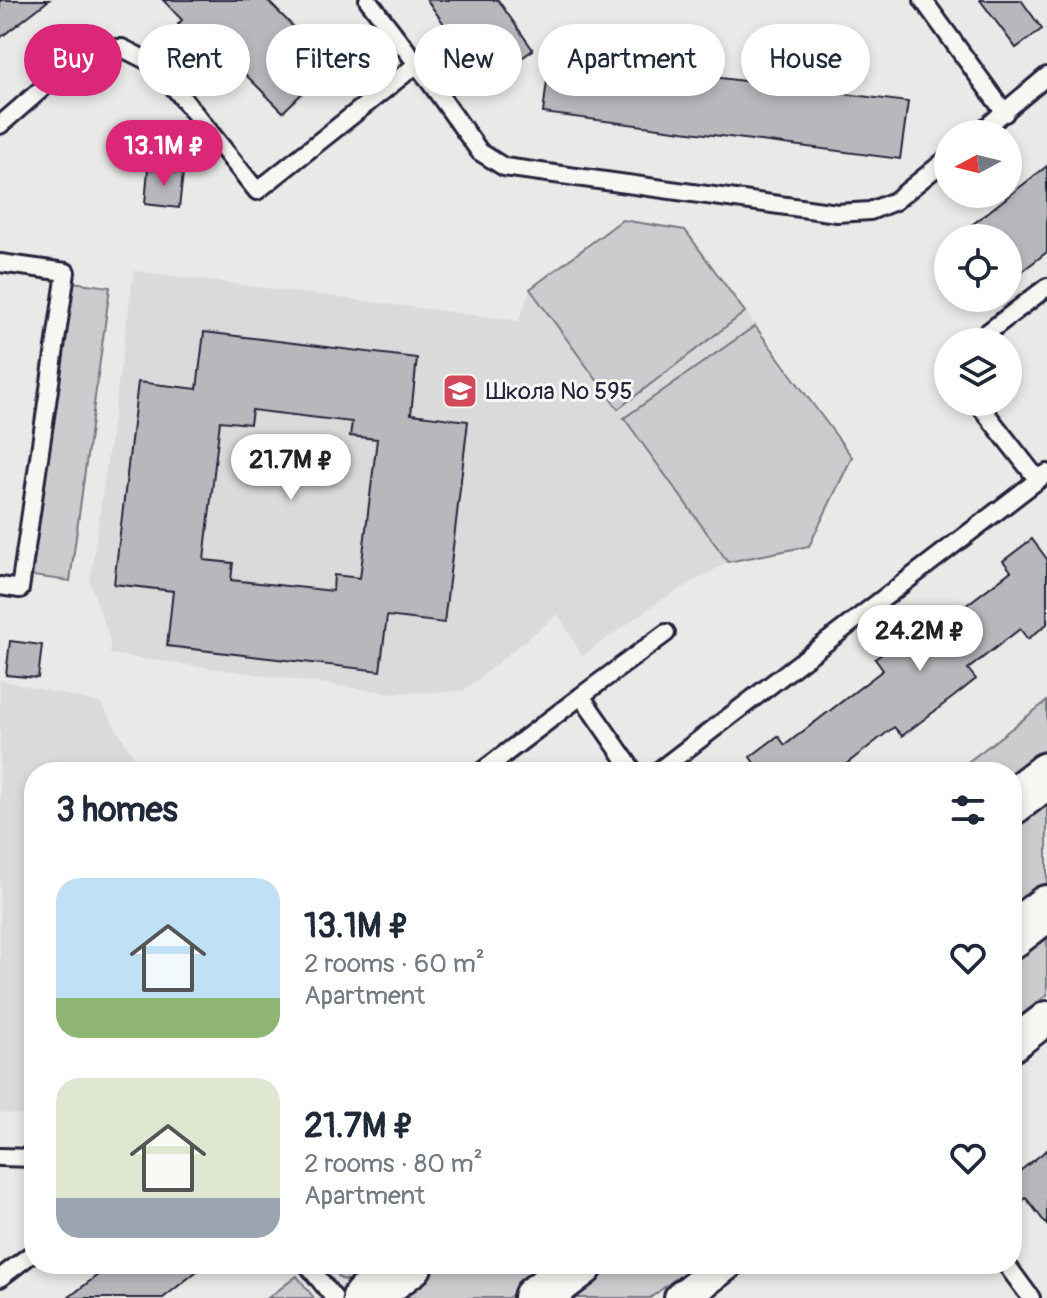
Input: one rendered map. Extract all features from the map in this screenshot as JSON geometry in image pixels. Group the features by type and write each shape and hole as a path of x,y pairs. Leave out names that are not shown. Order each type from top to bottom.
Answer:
{"street":[{"path":"1022,794 1047,775"},
{"path":"1022,927 1047,908"},
{"path":"1022,1037 1047,1018"},
{"path":"365,1298 397,1274"},
{"path":"536,1298 568,1274"},
{"path":"681,1298 713,1274"}],"lane":[{"path":"368,0 414,60"},
{"path":"923,0 1005,113"},
{"path":"0,125 89,48 122,48 156,65 257,191 414,66"},
{"path":"996,120 1047,76"},
{"path":"440,96 480,152 504,167 837,213 870,211 895,201 934,169"},
{"path":"0,263 66,272 20,589 0,586"},
{"path":"993,328 1047,287"},
{"path":"670,762 1042,476 989,416"},
{"path":"494,762 666,633"},
{"path":"581,696 627,762"},
{"path":"0,1157 24,1158"},
{"path":"0,1278 24,1260"},
{"path":"315,1274 334,1298"},
{"path":"1013,1274 1031,1298"}],"shaded area":[{"name":"Школа № 595","path":"622,220 685,230 852,457 809,546 728,562 658,602 582,656 558,614 463,691 392,693 110,654 110,641 90,582 134,271 519,321 530,289"},
{"path":"622,220 685,230 745,312 618,409 530,289"},
{"path":"72,282 110,287 70,581 32,576"},
{"path":"755,326 852,457 809,546 728,562 624,418"},
{"path":"0,680 101,703 137,762 24,762 24,1116 0,1113"},
{"path":"1047,701 1047,749 1022,768 1022,762 968,762"},
{"path":"1047,800 1047,884 1022,903 1022,819"},
{"path":"1047,933 1047,995 1022,1014 1022,952"},
{"path":"337,1274 360,1274 351,1281 341,1279"},
{"path":"429,1274 540,1274 508,1298 397,1298"},
{"path":"600,1274 682,1274 650,1298 568,1298"},
{"path":"297,1276 314,1298 268,1298"}],"building":[{"path":"0,0 49,0 0,38"},
{"path":"163,0 267,0 291,24 266,24 266,95 250,79 250,24 178,24 182,20"},
{"path":"427,0 498,0 515,24 444,24"},
{"path":"980,0 1021,0 1042,29 1016,48"},
{"path":"522,34 533,50 522,58"},
{"path":"725,78 741,81 741,96 861,96 908,102 900,159 543,113 545,96 725,96"},
{"path":"267,96 299,96 283,112"},
{"path":"1047,166 1047,252 1022,271 1022,224 973,224 993,208 1022,208 1022,186"},
{"path":"148,169 183,173 179,208 145,204"},
{"path":"204,332 417,358 411,414 468,421 444,623 387,616 380,671 167,646 173,591 114,584 138,382 197,389","holes":["252,410 352,422 350,436 377,439 360,578 334,575 333,591 231,580 233,563 204,560 220,421 250,424"]},
{"path":"1032,539 1047,559 1047,624 1028,639 1020,629 968,669 976,679 952,698 902,736 894,727 849,762 754,762 750,757 778,736 785,745 883,670 875,659 904,638 911,647 1011,571 1003,561"},
{"path":"10,641 42,645 38,678 6,675"},
{"path":"1047,1150 1047,1225 1026,1198 1022,1201 1022,1169"},
{"path":"99,1274 193,1274 163,1298 68,1298"}],"place":[{"name":"Школа № 595","path":"460,391"}]}
